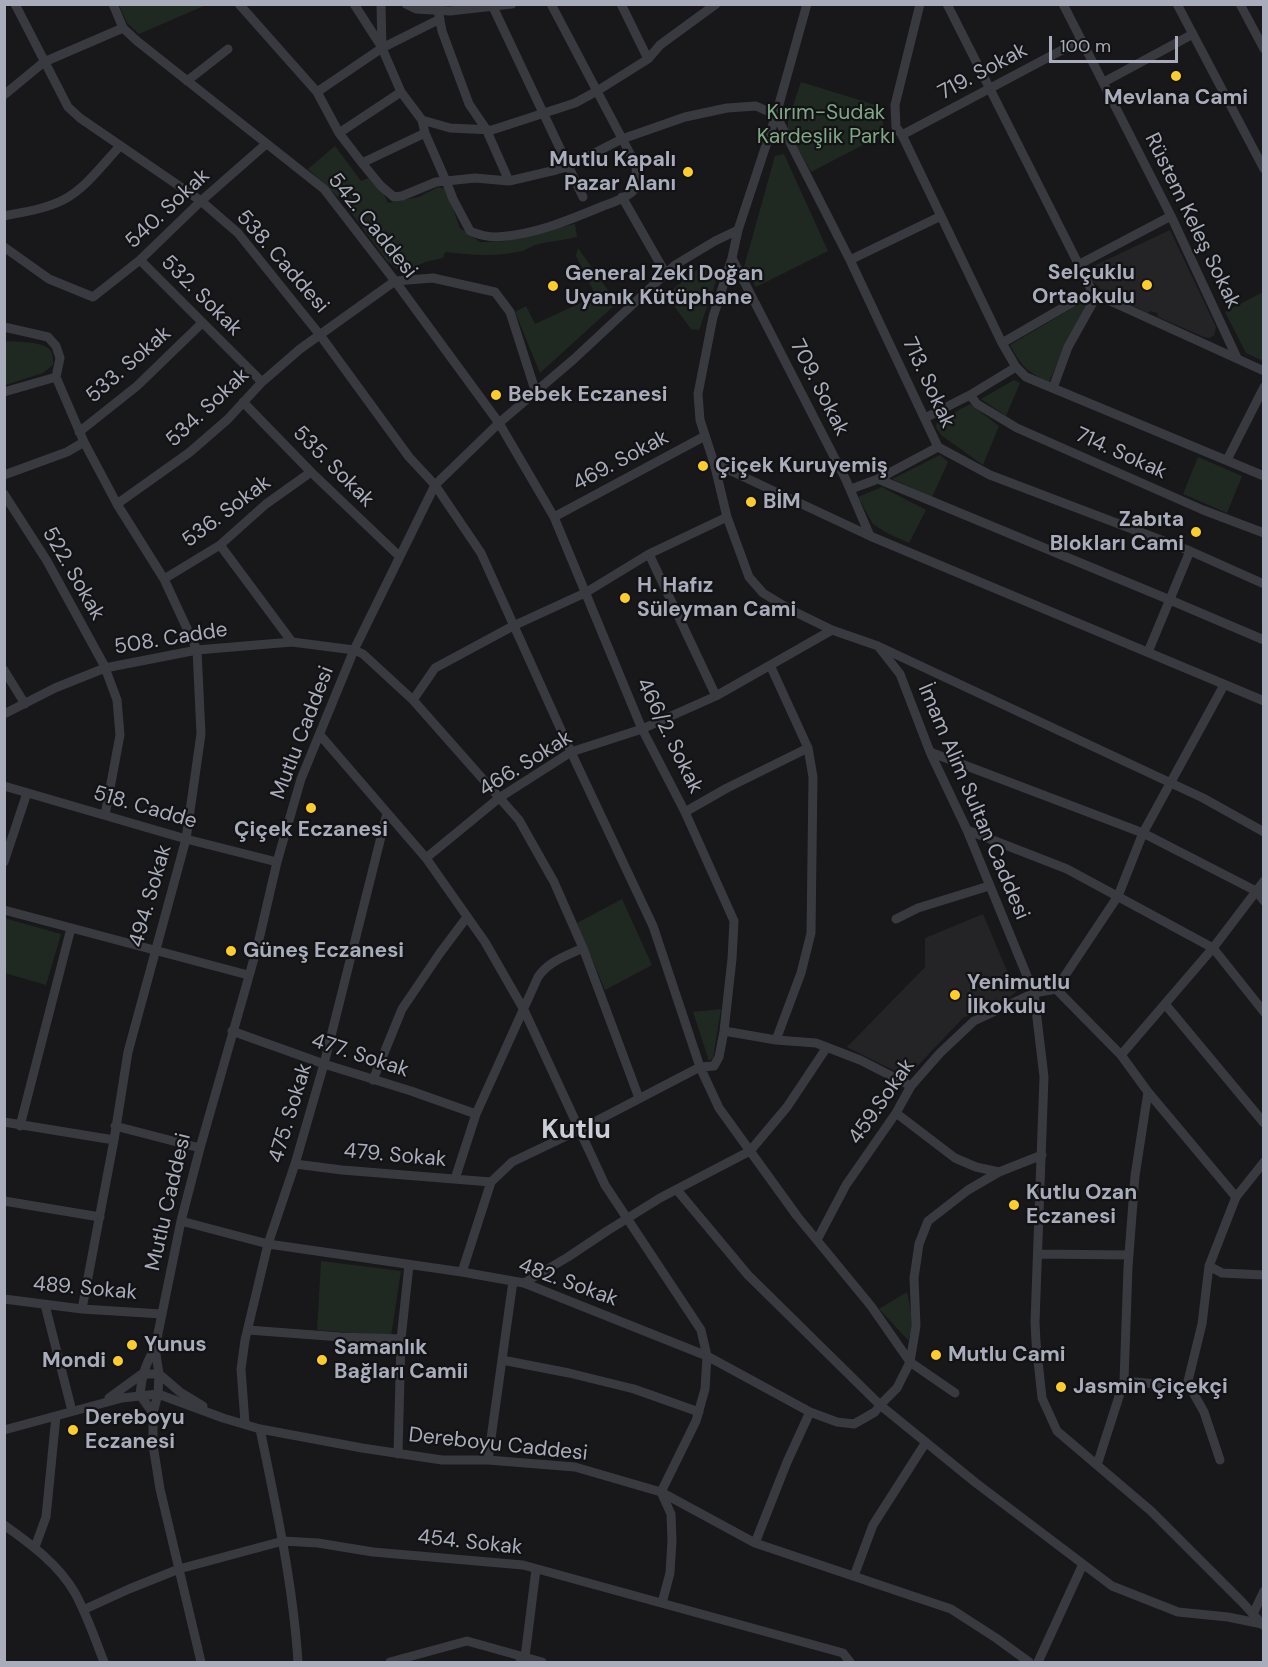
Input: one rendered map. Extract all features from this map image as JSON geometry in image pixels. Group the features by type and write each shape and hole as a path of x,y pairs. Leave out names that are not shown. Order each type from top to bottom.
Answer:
{"street":[{"name":"538. Caddesi","path":"15,4 68,107 80,118 201,201 238,234 320,335 409,457 435,485 481,553 653,926 700,1068 719,1108 797,1216 871,1306 910,1362 955,1394"},
{"name":"542. Caddesi","path":"113,4 123,28 324,189 395,280 499,423"},
{"path":"239,4 317,92 339,133 381,186 394,196 402,196 436,182 475,178 509,181 567,167 622,139 685,117 727,108 756,106 776,116"},
{"path":"354,4 382,48 401,92 422,120 425,133 453,199 470,231 487,236 514,234 560,224 622,197 632,191 637,181 636,165 551,4"},
{"path":"381,4 382,48"},
{"path":"406,4 439,15"},
{"path":"317,92 382,48 439,15 450,11 512,4"},
{"path":"621,4 648,58"},
{"path":"422,120 450,128 492,130 575,103 648,58 660,45 716,4"},
{"path":"807,4 776,116 738,230 732,258 713,317 698,394 699,420 714,463 727,517 749,577 762,593 791,610 832,630 878,646 1172,783 1263,832"},
{"path":"920,4 895,105 896,127 1016,367 1026,377 1263,476"},
{"path":"947,4 1094,293 1263,371"},
{"name":"Rüstem Keleş Sokak","path":"1063,4 1171,216 1238,358"},
{"path":"1177,4 1263,169"},
{"path":"1240,4 1263,49"},
{"path":"493,7 583,197"},
{"path":"439,15 442,31 469,104 486,129 509,181"},
{"path":"4,95 44,62 123,28"},
{"path":"1104,82 1193,34"},
{"name":"719. Sokak","path":"902,135 1081,40"},
{"path":"187,81 228,48"},
{"path":"339,133 401,92"},
{"name":"713. Sokak","path":"776,116 850,260 938,447 990,475 1190,550 1263,584"},
{"path":"362,163 425,133"},
{"name":"540. Sokak","path":"4,247 49,279 93,297 140,260 201,201 266,144"},
{"path":"4,216 35,210 62,201 76,192 120,146"},
{"path":"622,197 666,274"},
{"path":"850,260 941,216"},
{"path":"1078,265 1171,216"},
{"name":"Mutlu Caddesi","path":"201,1662 160,1489 153,1445 153,1413 158,1394 159,1374 155,1348 181,1221 232,1031 257,948 277,862 301,779 354,650 435,485 499,423 574,359 675,265 738,230"},
{"name":"709. Sokak","path":"732,258 850,489 870,536"},
{"name":"532. Sokak","path":"140,260 262,382"},
{"path":"395,280 433,278 495,291 510,312 536,393"},
{"name":"534. Sokak","path":"117,504 190,452 228,419 262,382 300,349 395,280"},
{"path":"1002,343 1094,293"},
{"path":"1053,388 1068,347 1094,293"},
{"name":"533. Sokak","path":"79,432 137,386 202,323"},
{"path":"4,327 48,338 56,346 60,358 56,377 4,392"},
{"path":"925,418 1016,367"},
{"name":"494. Sokak","path":"56,377 84,442 117,504 164,579 197,650 201,734 186,839 128,1052 82,1309"},
{"path":"1227,460 1263,387"},
{"name":"714. Sokak","path":"969,395 977,404 1017,428 1263,534"},
{"name":"535. Sokak","path":"243,402 311,472 399,556"},
{"name":"466/2. Sokak","path":"499,423 554,517 642,729 685,812 734,921 732,959 719,1057 714,1066 700,1068"},
{"name":"469. Sokak","path":"554,517 705,436"},
{"path":"4,475 67,452 84,442"},
{"path":"850,489 878,479 938,447"},
{"path":"714,463 870,536 1263,701"},
{"name":"536. Sokak","path":"164,579 220,545 266,504 311,472"},
{"path":"878,479 1263,640"},
{"name":"522. Sokak","path":"4,494 47,561 105,668 117,700 120,735 105,815"},
{"path":"413,700 435,668 513,626 585,593 649,554 727,517"},
{"path":"220,545 292,642"},
{"path":"1148,652 1190,550"},
{"path":"649,554 716,696"},
{"name":"466. Sokak","path":"426,858 499,798 571,752 642,729 716,696 832,630"},
{"name":"508. Cadde","path":"4,714 55,688 105,668 197,650 292,642 354,650"},
{"name":"İmam Alim Sultan Caddesi","path":"878,646 900,675 930,752 967,830 1034,993 1044,1077 1035,1322 1042,1398 1057,1431 1151,1511 1263,1625"},
{"path":"354,650 363,654 413,700 519,820 554,882 584,948 639,1098"},
{"path":"770,665 808,748 813,777 812,933 801,974 776,1040"},
{"path":"4,670 25,704"},
{"path":"1224,685 1143,833 1118,896 1056,989 1121,1055 1148,1092 1236,1197"},
{"path":"320,735 426,858 485,942 524,1010 605,1185 701,1330 707,1356 705,1389 696,1421 661,1492 671,1514 672,1541 670,1573 662,1603"},
{"path":"685,812 727,788 808,748"},
{"path":"930,752 1143,833 1256,891 1263,902"},
{"name":"518. Cadde","path":"4,786 186,839 277,862"},
{"path":"4,862 27,793"},
{"name":"475. Sokak","path":"245,1423 241,1369 244,1340 268,1244 295,1164 324,1064 387,813"},
{"path":"967,830 1067,869 1213,948 1263,1012"},
{"path":"1121,1055 1213,948 1263,881"},
{"path":"896,919 918,908 989,886"},
{"path":"4,910 248,975"},
{"path":"373,1080 402,1009 467,917"},
{"path":"20,1126 70,928"},
{"path":"455,1179 476,1114 538,977 544,968 553,962 584,948"},
{"name":"459.Sokak","path":"817,1240 846,1185 896,1113 911,1086 940,1053 974,1021 1034,993 1056,989"},
{"path":"1165,1004 1263,1123"},
{"name":"477. Sokak","path":"232,1031 476,1114"},
{"path":"724,1031 776,1040 816,1043 860,1060 911,1086"},
{"path":"524,1283 660,1198 750,1151 787,1107 827,1047"},
{"path":"462,1272 491,1182 512,1162 700,1068"},
{"path":"1097,1465 1124,1381 1135,1176 1148,1092"},
{"path":"896,1113 955,1158 976,1167 999,1172"},
{"path":"4,1122 114,1140"},
{"path":"115,1125 200,1148"},
{"path":"880,1406 897,1388 910,1362 916,1326 914,1278 919,1244 928,1221 968,1190 999,1172 1042,1155"},
{"path":"1220,1460 1204,1412 1188,1381 1202,1324 1209,1266 1236,1197 1263,1162"},
{"name":"479. Sokak","path":"295,1164 491,1182"},
{"path":"677,1190 748,1275 880,1406 976,1484 1112,1586 1179,1612 1228,1617 1263,1625"},
{"path":"4,1201 99,1217"},
{"name":"482. Sokak","path":"181,1221 268,1244 524,1283 707,1356 810,1412 837,1422 854,1424 875,1412 880,1406"},
{"path":"1038,1254 1129,1255"},
{"path":"398,1454 401,1339 409,1265"},
{"path":"1209,1266 1222,1273 1263,1275"},
{"path":"488,1460 513,1281"},
{"name":"489. Sokak","path":"4,1299 82,1309 162,1314"},
{"path":"45,1305 72,1411"},
{"path":"248,1330 401,1339"},
{"path":"153,1413 140,1395 142,1374 155,1348"},
{"path":"502,1360 634,1389 699,1412"},
{"path":"103,1403 142,1374 159,1374 180,1392 223,1418"},
{"path":"1124,1381 1190,1388"},
{"name":"Dereboyu Caddesi","path":"4,1430 122,1398 158,1394 260,1429 398,1454 442,1460 488,1460 575,1467 661,1492 755,1543 951,1609 1029,1662"},
{"path":"755,1543 787,1462 810,1412"},
{"path":"35,1547 46,1517 56,1416"},
{"path":"260,1429 283,1541 298,1662"},
{"path":"854,1576 873,1525 926,1442"},
{"path":"4,1525 35,1547 74,1591 104,1662"},
{"name":"454. Sokak","path":"83,1610 179,1569 283,1541 318,1543 373,1552 523,1565 843,1653 850,1662"},
{"path":"1038,1662 1083,1564"},
{"path":"522,1660 536,1569"},
{"path":"1252,1614 1263,1591"},
{"path":"390,1662 467,1641 522,1660 542,1662"}],"shaded area":[{"name":"Selçuklu Ortaokulu","path":"1170,230 1216,327 1214,335 1210,338 1158,317 1157,313 1150,311 1148,313 1104,292 1090,279 1087,269"},
{"name":"Yenimutlu İlkokulu","path":"983,914 1016,992 1007,999 963,1018 907,1077 847,1047 925,967 925,938"}],"green space":[{"path":"119,5 206,5 139,34 127,23"},
{"name":"Kırım-Sudak Kardeşlik Parkı","path":"801,82 882,107 884,134 811,172 788,130 788,121"},
{"path":"335,146 361,181 369,178 381,188 388,203 419,197 438,187 446,189 460,228 480,242 500,242 575,224 577,237 503,254 474,255 445,252 443,258 425,262 411,269 399,270 387,261 344,203 308,169"},
{"path":"784,154 828,251 756,287 744,267 775,156"},
{"path":"578,248 617,303 540,373 515,312 526,306 535,324 596,296 576,256"},
{"path":"707,268 714,271 716,281 699,330 691,329 666,295 698,269"},
{"path":"1263,292 1263,361 1246,353 1225,312"},
{"path":"1086,300 1090,303 1067,342 1049,382 1025,368 1010,345"},
{"path":"5,341 43,345 51,351 53,365 43,373 5,385"},
{"path":"1014,380 1020,383 1006,416 981,399"},
{"path":"970,404 999,426 983,465 941,435 936,427 937,422"},
{"path":"940,455 948,462 932,497 892,479"},
{"path":"1198,457 1242,476 1227,513 1183,494"},
{"path":"882,487 926,510 909,543 873,524 858,497"},
{"path":"622,899 652,965 605,990 577,923"},
{"path":"4,918 61,934 46,985 5,973"},
{"path":"721,1009 713,1058 709,1061 693,1012"},
{"path":"321,1261 401,1271 391,1336 317,1330"},
{"path":"907,1292 912,1323 908,1340 879,1309"}],"place":[{"name":"Mevlana Cami","path":"1176,76"},
{"name":"Mutlu Kapalı Pazar Alanı","path":"688,172"},
{"name":"Selçuklu Ortaokulu","path":"1147,285"},
{"name":"General Zeki Doğan Uyanık Kütüphane","path":"553,286"},
{"name":"Bebek Eczanesi","path":"496,395"},
{"name":"Çiçek Kuruyemiş","path":"703,466"},
{"name":"BİM","path":"751,502"},
{"name":"Zabıta Blokları Cami","path":"1196,532"},
{"name":"H. Hafız Süleyman Cami","path":"625,598"},
{"name":"Çiçek Eczanesi","path":"311,808"},
{"name":"Güneş Eczanesi","path":"231,951"},
{"name":"Yenimutlu İlkokulu","path":"955,995"},
{"name":"Kutlu Ozan Eczanesi","path":"1014,1205"},
{"name":"Yunus","path":"132,1345"},
{"name":"Mutlu Cami","path":"936,1355"},
{"name":"Samanlık Bağları Camii","path":"322,1360"},
{"name":"Mondi","path":"118,1361"},
{"name":"Jasmin Çiçekçi","path":"1061,1387"},
{"name":"Dereboyu Eczanesi","path":"73,1430"}],"district":[{"name":"Kutlu","path":"576,1131"}]}
